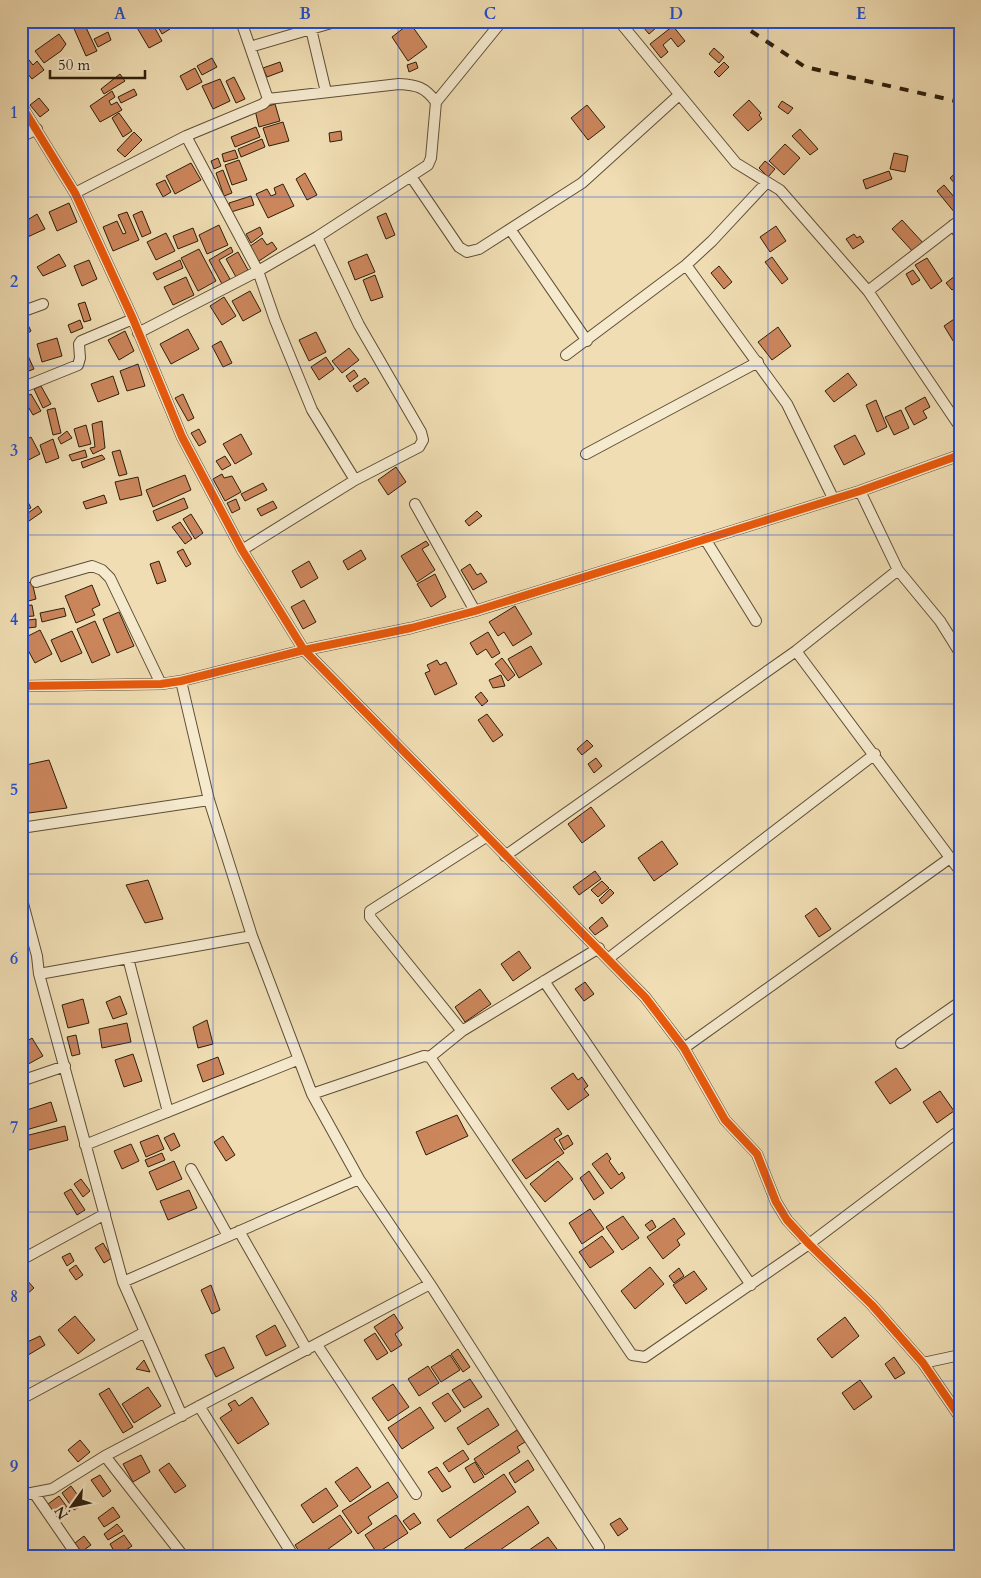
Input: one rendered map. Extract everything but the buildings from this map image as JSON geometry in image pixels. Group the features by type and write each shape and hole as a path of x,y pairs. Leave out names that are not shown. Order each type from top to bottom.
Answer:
{"street":[{"path":"241,21 268,99"},
{"path":"250,47 338,21"},
{"path":"138,333 258,271 317,237 412,178 428,165 431,158 436,102 498,25 488,21"},
{"path":"619,21 736,163 746,171 780,190 868,291 960,427"},
{"path":"311,29 326,92"},
{"path":"75,193 186,136 263,104 268,99 406,84 419,85 427,90 436,102"},
{"path":"412,178 459,247 467,252 479,249 582,183 680,94"},
{"path":"21,105 38,129 75,193 133,319 182,437 242,550 304,650 486,837 609,958 645,997 684,1048 721,1113 757,1154 776,1202 809,1244 860,1291 923,1363 960,1417"},
{"path":"21,137 38,129"},
{"path":"186,136 258,271 275,320 312,410 355,480"},
{"path":"566,356 686,265 712,241 767,182"},
{"path":"868,291 957,223 960,235"},
{"path":"510,229 587,341"},
{"path":"242,550 355,480 419,447 423,440 421,432 359,325 317,237"},
{"path":"686,265 787,404 833,498"},
{"path":"21,312 43,304"},
{"path":"21,388 78,365 80,358 79,344 81,341 133,319"},
{"path":"586,454 758,362"},
{"path":"21,686 162,684 181,681 304,650 411,628 475,611 860,491 960,454"},
{"path":"860,491 898,570 940,621 960,653"},
{"path":"415,504 475,611"},
{"path":"706,539 756,621"},
{"path":"36,582 92,566 102,570 110,578 162,684"},
{"path":"505,856 796,651 898,570"},
{"path":"796,651 875,754 960,871"},
{"path":"181,681 209,800 252,936 297,1060 312,1094 359,1179 430,1284 599,1547"},
{"path":"609,958 875,754"},
{"path":"21,828 209,800"},
{"path":"462,1031 370,917 370,911 486,837"},
{"path":"684,1048 950,858"},
{"path":"21,896 37,956 39,974 124,1282 182,1416"},
{"path":"39,974 252,936"},
{"path":"430,1057 462,1031 599,948"},
{"path":"128,958 168,1112"},
{"path":"544,981 751,1284"},
{"path":"901,1043 960,1002"},
{"path":"312,1094 424,1056 430,1057 632,1355 646,1357 809,1244 960,1130"},
{"path":"85,1145 297,1060"},
{"path":"21,1081 65,1066"},
{"path":"191,1168 228,1236"},
{"path":"124,1282 359,1179"},
{"path":"21,1260 105,1214"},
{"path":"239,1231 312,1347 416,1494"},
{"path":"21,1495 52,1489 105,1456 430,1284"},
{"path":"21,1400 145,1332"},
{"path":"923,1363 960,1355"},
{"path":"199,1406 292,1554"},
{"path":"105,1456 184,1557"},
{"path":"34,1493 78,1557"}],"railway":[{"path":"736,21 805,67 960,102"}],"cycle path":[{"path":"21,105 75,193 133,319 182,437 242,550 304,650 645,997 684,1048 725,1120 757,1154 776,1202 787,1220 872,1305 923,1363 960,1417"},
{"path":"21,686 161,684 181,681 304,650 411,628 475,611 860,491 960,455"}]}
